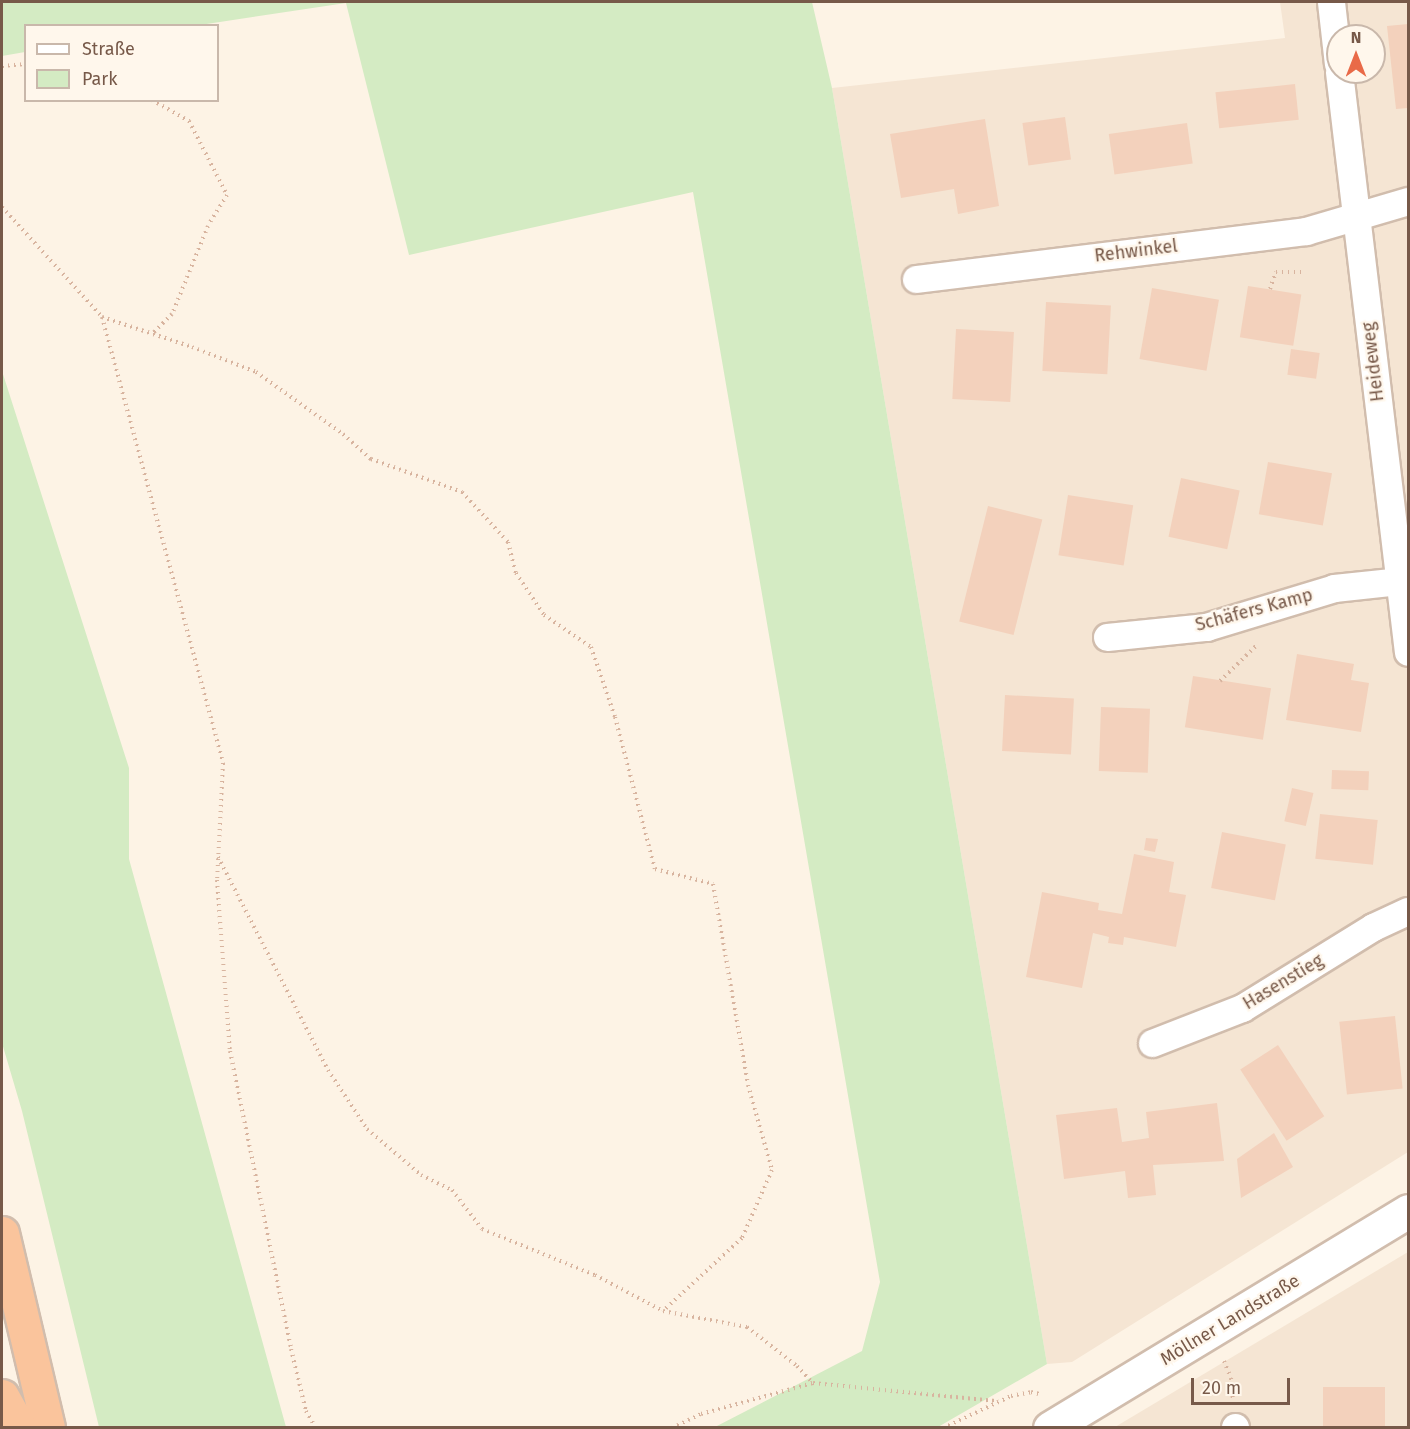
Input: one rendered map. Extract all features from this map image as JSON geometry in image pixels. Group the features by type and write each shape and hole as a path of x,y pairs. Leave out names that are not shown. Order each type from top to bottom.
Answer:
{"highway":[{"path":"2,1233 48,1428"},
{"path":"2,1396 20,1428"}],"main road":[{"name":"Möllner Landstraße","path":"1050,1428 1212,1332 1408,1211"}],"street":[{"path":"1331,2 1334,24"},
{"name":"Heideweg","path":"1340,84 1408,652"},
{"name":"Rehwinkel","path":"916,279 1306,231 1408,201"},
{"name":"Schäfers Kamp","path":"1107,637 1206,627 1334,588 1399,581"},
{"name":"Hasenstieg","path":"1152,1043 1242,1008 1373,927 1408,910"}],"path":[{"path":"2,66 24,64"},
{"path":"152,334 172,314 208,226 227,195 189,121 156,102"},
{"path":"2,207 102,317 223,763 217,880 230,1051 291,1349 306,1411 316,1428"},
{"path":"1270,289 1276,272 1302,272"},
{"path":"102,317 256,372 343,434 371,459 462,492 508,542 516,573 544,615 591,647 615,717 655,868 713,884 748,1085 772,1170 742,1238 663,1311"},
{"path":"1220,681 1261,641"},
{"path":"218,856 328,1070 367,1129 421,1174 452,1190 482,1229 595,1275 663,1311 747,1327 797,1366 813,1383"},
{"path":"1212,1332 1231,1378 1235,1427"},
{"path":"672,1428 701,1414 813,1383 998,1401"},
{"path":"943,1428 998,1401 1031,1392 1087,1407"}],"shaded area":[{"path":"1280,2 1408,2 1408,1152 1072,1362 1047,1364 832,88 1285,38"},
{"path":"1408,1252 1408,1427 1115,1427"}],"green space":[{"path":"2,2 812,2 832,88 1047,1364 938,1427 715,1427 862,1351 880,1282 693,192 409,255 346,3 207,24 24,24 24,52 2,56"},
{"path":"2,371 129,768 129,859 286,1427 99,1427 22,1111 2,1043"}],"building":[{"path":"1408,24 1408,108 1396,109 1387,26"},
{"path":"1295,84 1299,120 1219,128 1215,92"},
{"path":"1065,117 1071,160 1028,166 1022,123"},
{"path":"985,119 999,206 958,214 954,189 901,198 890,134"},
{"path":"1187,123 1193,164 1114,175 1109,134"},
{"path":"1248,286 1301,294 1293,346 1240,337"},
{"path":"1152,288 1219,300 1206,371 1139,359"},
{"path":"1046,302 1111,305 1107,374 1042,371"},
{"path":"956,329 1014,332 1010,402 952,399"},
{"path":"1291,349 1320,353 1316,379 1287,375"},
{"path":"1268,462 1332,473 1323,525 1259,514"},
{"path":"1181,478 1240,490 1227,549 1169,537"},
{"path":"1068,495 1133,505 1124,566 1058,555"},
{"path":"988,506 1042,520 1014,635 959,621"},
{"path":"1297,654 1354,664 1351,680 1369,683 1361,732 1286,720"},
{"path":"1193,676 1271,688 1263,740 1185,727"},
{"path":"1005,695 1074,699 1071,755 1002,751"},
{"path":"1101,707 1150,709 1148,773 1099,771"},
{"path":"1332,770 1369,771 1368,790 1331,789"},
{"path":"1292,788 1313,793 1306,826 1284,821"},
{"path":"1320,814 1378,820 1373,865 1315,859"},
{"path":"1222,832 1286,844 1275,900 1211,888"},
{"path":"1146,838 1158,839 1155,852 1144,850"},
{"path":"1134,854 1174,862 1169,892 1186,895 1176,947 1124,937 1123,945 1108,943 1109,937 1093,933 1082,988 1026,977 1042,892 1099,903 1098,910 1122,914"},
{"path":"1395,1016 1403,1089 1347,1094 1339,1022"},
{"path":"1278,1045 1324,1116 1287,1141 1240,1070"},
{"path":"1217,1103 1224,1161 1153,1165 1156,1195 1128,1198 1125,1171 1064,1179 1056,1115 1117,1108 1122,1142 1149,1138 1146,1112"},
{"path":"1274,1133 1293,1167 1241,1198 1237,1159"},
{"path":"1323,1387 1385,1387 1385,1428 1323,1428"}]}
